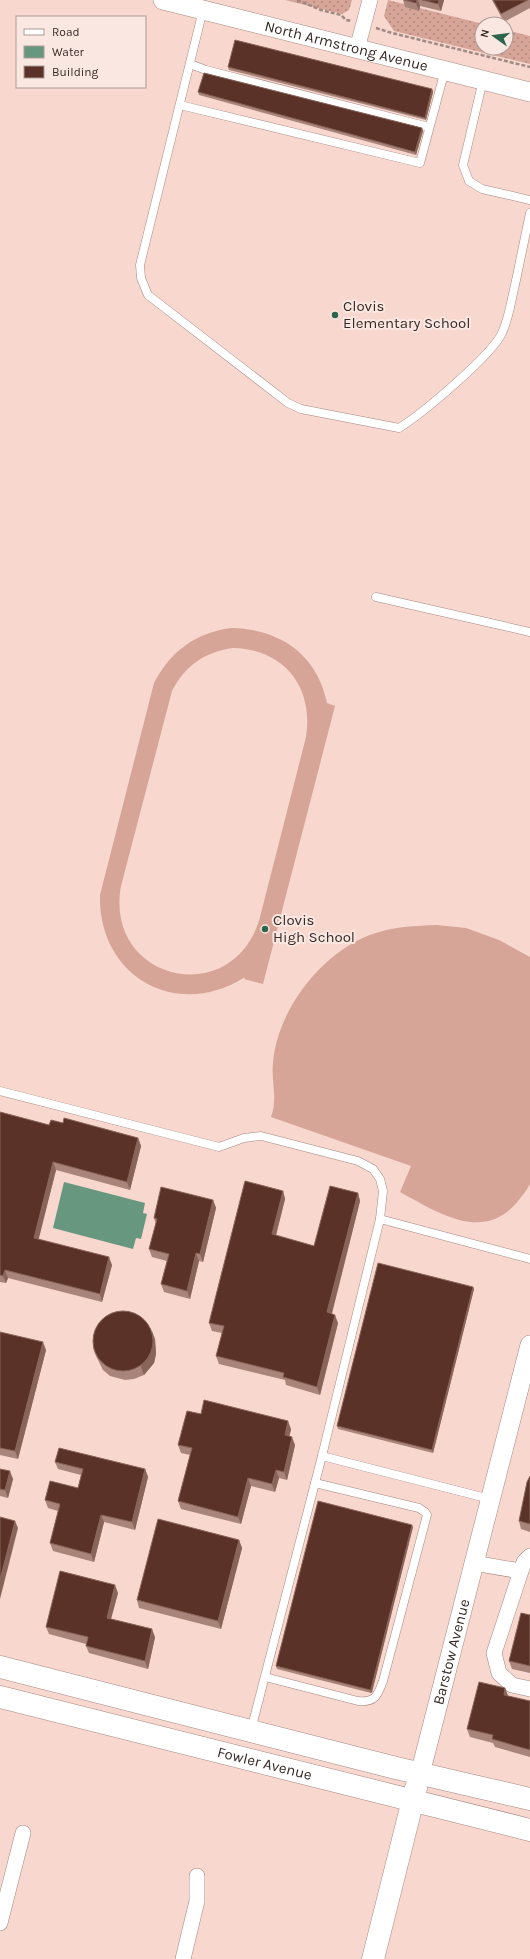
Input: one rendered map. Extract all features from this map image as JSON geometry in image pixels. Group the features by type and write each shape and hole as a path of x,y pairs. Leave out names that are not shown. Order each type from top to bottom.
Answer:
{"main road":[{"name":"Fowler Avenue","path":"0,1667 420,1774 530,1800"},
{"path":"0,1679 88,1689"},
{"name":"Fowler Avenue","path":"0,1697 413,1802 530,1830"},
{"name":"Barstow Avenue","path":"374,1959 420,1774"}],"street":[{"name":"North Armstrong Avenue","path":"163,0 530,92"},
{"path":"358,48 370,0"},
{"name":"Barstow Avenue","path":"420,1774 490,1499 525,1388 530,1345"},
{"path":"530,1556 524,1562 520,1571 494,1653 499,1673 512,1685 530,1689"},
{"path":"474,1562 520,1571"},
{"path":"0,1923 23,1833"},
{"path":"183,1959 196,1901 197,1876"}],"lane":[{"path":"203,10 140,265 141,278 148,295 288,403 301,410 399,428 413,420 477,363 494,346 502,334 508,317 530,213"},
{"path":"190,64 206,70 429,127"},
{"path":"180,105 420,163 445,70"},
{"path":"483,80 463,165 469,180 482,188 530,200"},
{"path":"376,597 530,632"},
{"path":"0,1091 219,1147 244,1138 261,1136 358,1161 373,1169 380,1179 383,1191 380,1219 322,1456 251,1730"},
{"path":"380,1219 530,1259"},
{"path":"322,1456 490,1499"},
{"path":"264,1677 358,1701 367,1702 374,1698 379,1692 383,1680 427,1515 419,1508 315,1483"}],"path":[{"path":"297,0 321,10 341,15 346,20"},
{"path":"382,29 392,33 530,67"}],"shaded area":[{"path":"285,0 352,0 349,10 342,14"},
{"path":"388,0 474,22 474,50 394,31 384,16"},
{"path":"514,32 530,36 530,64 497,56 514,56"},
{"path":"231,628 265,633 280,639 294,648 305,658 315,671 322,686 327,703 335,706 263,984 244,979 245,977 219,989 193,994 168,992 146,983 127,968 112,948 103,924 100,895 154,683 168,662 185,645 206,634","holes":["233,648 251,650 267,655 281,663 292,674 300,687 305,702 307,719 306,737 259,921 244,949 222,967 198,974 172,972 149,962 131,943 121,918 121,886 172,691 189,667 204,657"]},
{"path":"437,925 466,928 499,940 530,957 530,1184 518,1201 505,1214 490,1221 475,1222 460,1220 429,1208 400,1192 411,1166 271,1117 274,1104 273,1063 276,1043 294,1002 307,983 322,966 339,952 357,941 376,933 391,929"}],"water":[{"path":"64,1182 145,1203 143,1213 147,1214 141,1239 136,1238 133,1249 53,1228"}],"building":[{"path":"404,0 417,0 416,3"},
{"path":"422,0 439,0 438,4"},
{"path":"493,0 528,0 501,14"},
{"path":"235,40 432,89 425,118 228,67"},
{"path":"204,73 422,128 415,152 198,92"},
{"path":"0,1112 49,1125 51,1120 63,1123 64,1118 138,1138 127,1182 53,1162 34,1238 109,1257 100,1294 5,1270 3,1276 0,1275"},
{"path":"245,1181 283,1191 272,1234 314,1246 330,1186 358,1193 327,1312 335,1315 317,1387 283,1377 284,1373 216,1356 224,1326 209,1323"},
{"path":"161,1187 213,1200 200,1254 196,1253 187,1291 161,1284 169,1254 149,1249 157,1219 154,1218"},
{"path":"378,1263 473,1287 432,1450 337,1426"},
{"path":"117,1311 129,1311 145,1319 151,1329 153,1341 151,1353 145,1363 129,1371 117,1371 101,1363 93,1347 93,1335 101,1319"},
{"path":"0,1332 43,1342 15,1451 0,1448"},
{"path":"204,1400 288,1421 285,1435 292,1437 284,1472 276,1470 272,1484 248,1478 238,1517 178,1501 192,1448 178,1445 187,1411 201,1414"},
{"path":"59,1448 145,1469 132,1522 101,1515 91,1554 50,1543 60,1504 45,1500 50,1481 78,1488 83,1469 55,1462"},
{"path":"0,1469 10,1471 5,1490 0,1489"},
{"path":"530,1476 530,1524 519,1521 527,1482"},
{"path":"318,1501 412,1525 370,1690 276,1666"},
{"path":"0,1517 15,1521 0,1580"},
{"path":"158,1519 239,1540 218,1621 137,1600"},
{"path":"60,1571 115,1585 107,1618 152,1629 145,1661 86,1646 88,1637 46,1627"},
{"path":"521,1613 530,1615 530,1666 509,1661"},
{"path":"479,1682 505,1688 504,1695 530,1701 530,1750 492,1739 493,1735 467,1729"}],"place":[{"name":"Clovis Elementary School","path":"335,315"},
{"name":"Clovis High School","path":"265,929"}]}
